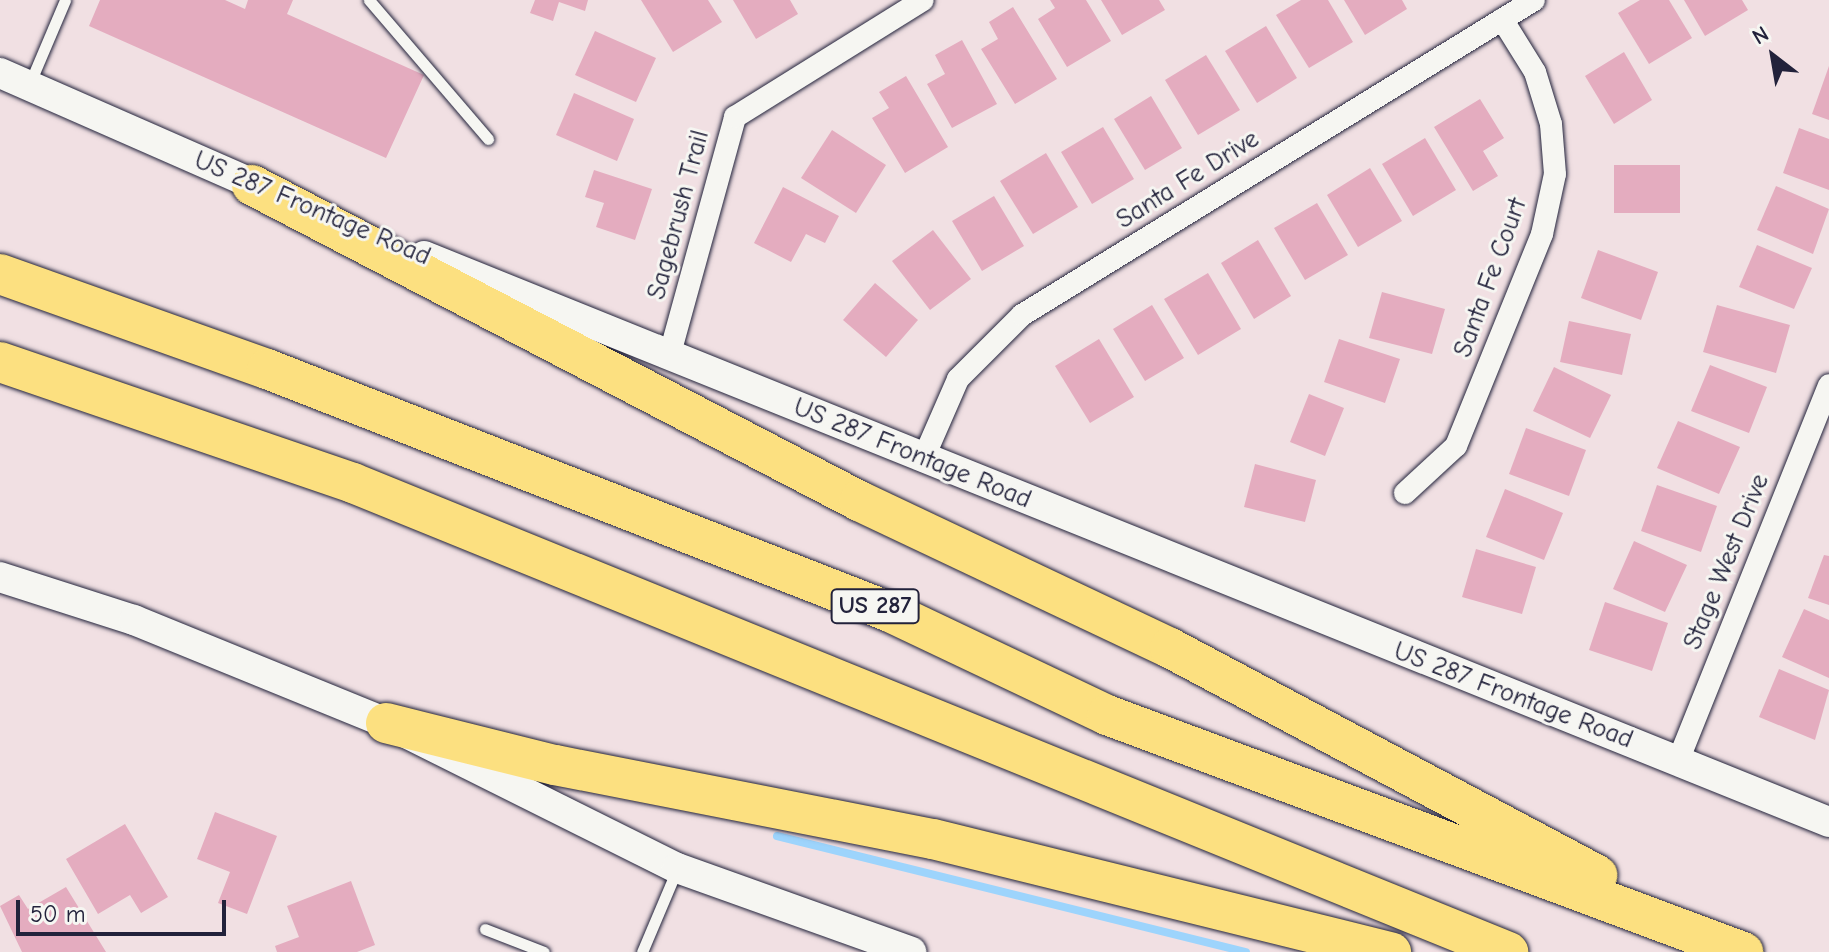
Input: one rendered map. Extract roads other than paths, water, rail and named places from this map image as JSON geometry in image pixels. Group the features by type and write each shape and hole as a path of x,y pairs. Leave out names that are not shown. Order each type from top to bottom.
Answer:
{"highway":[{"path":"252,185 859,501 1170,648 1744,952"},
{"name":"US 287","path":"0,274 267,369 877,607 1107,715 1744,952"},
{"path":"0,362 353,483 1508,952"},
{"path":"386,723 555,765 933,839 1391,952"}],"main road":[{"name":"US 287 Frontage Road","path":"0,73 252,185 669,357 1829,822"},
{"path":"0,577 134,620 386,723 677,868 911,952"}],"street":[{"name":"Sagebrush Trail","path":"669,357 735,117 923,0"},
{"name":"Santa Fe Drive","path":"924,457 958,379 1022,315 1534,0"},
{"name":"Santa Fe Court","path":"1405,493 1456,446 1542,234 1555,174 1551,124 1535,72 1502,19"},
{"name":"Stage West Drive","path":"1678,761 1829,385"}],"lane":[{"path":"29,86 65,0"},
{"path":"369,0 488,139"},
{"path":"642,952 677,868"},
{"path":"485,929 544,952"}],"waterway":[{"path":"777,836 1246,952"}]}
